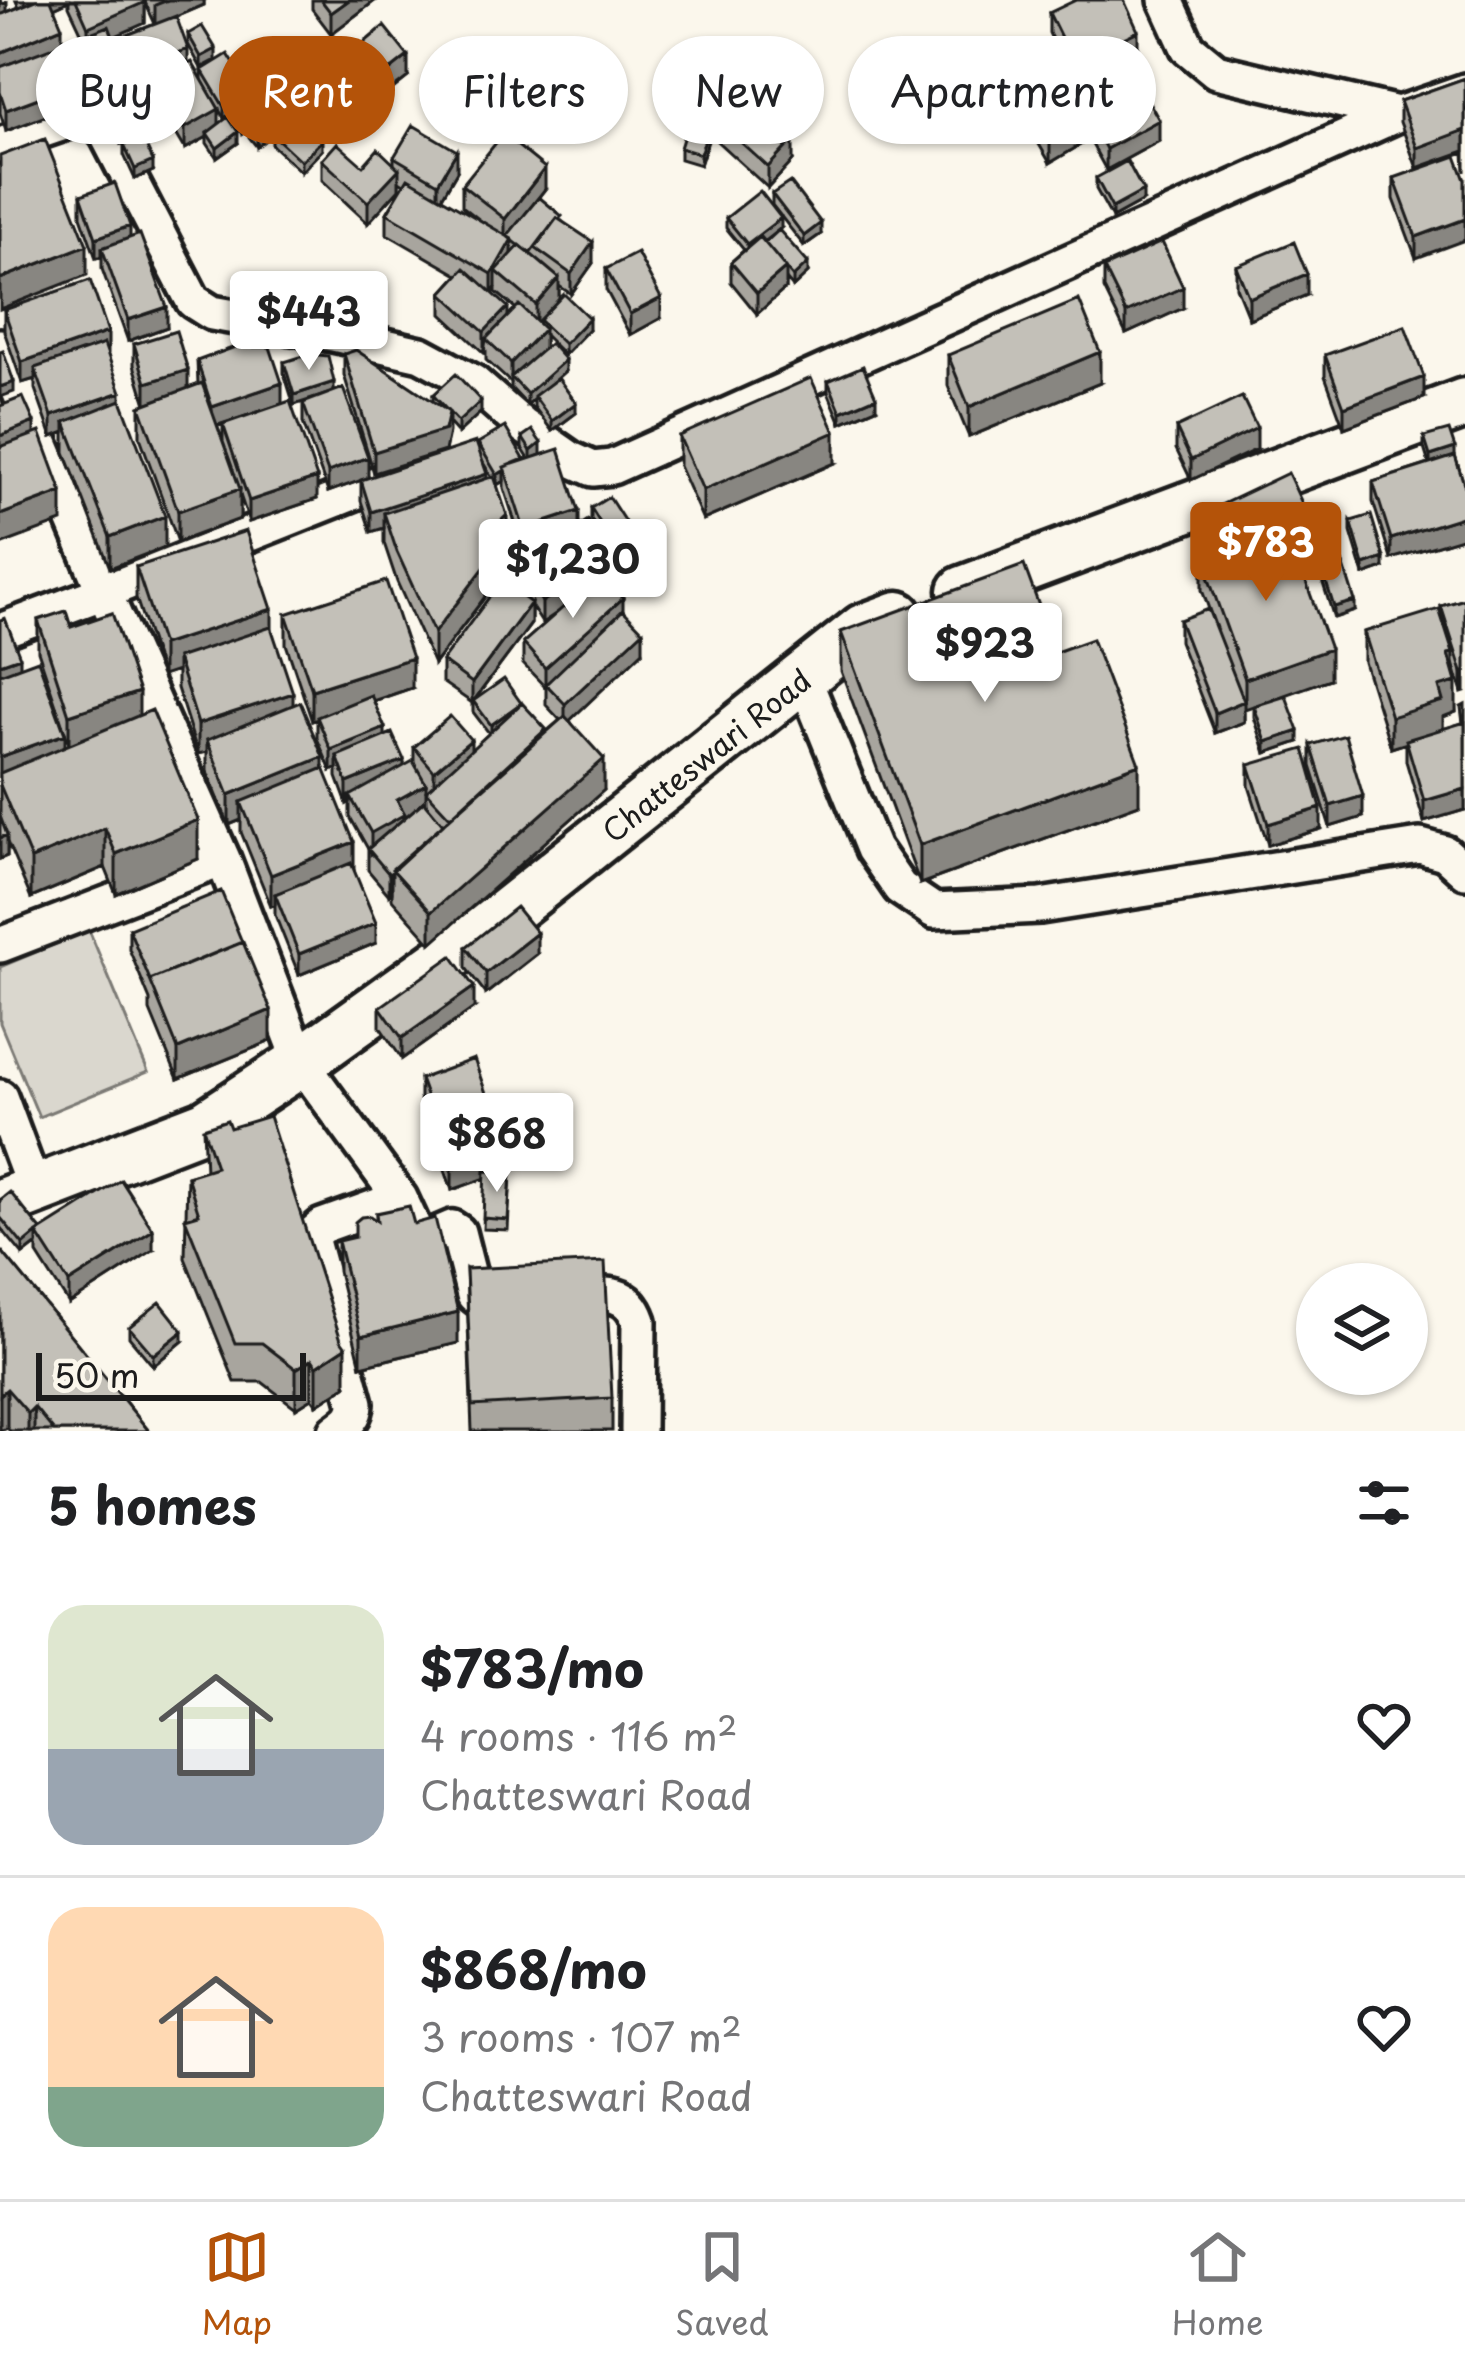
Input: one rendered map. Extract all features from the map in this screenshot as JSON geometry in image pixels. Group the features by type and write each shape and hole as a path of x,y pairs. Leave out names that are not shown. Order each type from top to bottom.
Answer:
{"main road":[{"name":"Chatteswari Road","path":"17,1197 205,1124 301,1061 481,933 863,629 1465,403"}],"street":[{"path":"1166,0 1188,48 1216,70 1398,114"},
{"path":"0,145 82,117 97,123 193,301 212,313 422,354 473,382 522,425 593,469 612,466 1398,114 1465,91"},
{"path":"0,346 33,455 104,592 223,860 301,1061 400,1198 420,1238 452,1228 458,1232 479,1299 620,1295 634,1306 638,1431"},
{"path":"478,443 522,425"},
{"path":"0,631 434,460"},
{"path":"803,676 873,849 900,888 934,911 1040,906 1420,846 1445,854 1465,871"},
{"path":"0,945 223,860"},
{"path":"0,1097 17,1197"},
{"path":"336,1431 351,1420 356,1403 311,1241 322,1226 400,1198"}],"shaded area":[{"path":"89,930 148,1072 39,1117 0,1023 0,967"}],"building":[{"path":"36,0 51,0 62,27 0,53 0,15"},
{"path":"76,0 144,0 145,2 88,27"},
{"path":"321,0 349,0 331,13"},
{"path":"1076,0 1124,0 1138,31 1128,36 1060,36 1049,13"},
{"path":"176,16 183,36 124,36"},
{"path":"109,26 113,36 82,36"},
{"path":"202,26 216,49 201,57 195,36 188,34"},
{"path":"384,26 392,36 372,36"},
{"path":"395,40 408,56 395,66"},
{"path":"36,53 36,99 6,110 0,67"},
{"path":"219,60 219,99 202,70"},
{"path":"195,67 219,109 195,122"},
{"path":"1465,78 1465,130 1417,148 1400,101"},
{"path":"219,124 222,144 217,148 207,133"},
{"path":"413,125 419,129 419,144 445,144 457,151 438,183 394,157"},
{"path":"36,142 47,144 87,245 0,279 0,156"},
{"path":"145,144 153,161 135,169 124,145"},
{"path":"283,144 318,144 301,161"},
{"path":"338,144 363,166 378,149 399,169 368,202 322,160"},
{"path":"495,144 515,144 545,168 505,219 462,185"},
{"path":"681,144 703,144 700,154 680,148"},
{"path":"743,144 789,144 768,167"},
{"path":"1456,156 1465,180 1465,219 1416,237 1394,178"},
{"path":"1127,161 1143,191 1112,208 1096,178"},
{"path":"408,178 512,239 492,274 387,213"},
{"path":"790,182 821,223 804,236 772,194"},
{"path":"115,183 130,226 96,238 81,195"},
{"path":"760,191 781,218 747,244 726,218"},
{"path":"539,197 562,216 530,254 507,236"},
{"path":"557,218 593,242 571,274 535,248"},
{"path":"779,230 808,263 793,277 765,243"},
{"path":"140,234 167,307 128,320 102,248"},
{"path":"760,237 786,268 757,293 731,262"},
{"path":"1162,242 1183,287 1126,313 1104,268"},
{"path":"1294,242 1307,274 1249,298 1236,266"},
{"path":"520,245 559,278 536,305 496,271"},
{"path":"637,253 661,298 630,314 606,269"},
{"path":"465,268 508,307 484,332 442,293"},
{"path":"90,280 108,332 22,362 4,310"},
{"path":"564,294 589,318 564,344 539,320"},
{"path":"1079,300 1100,352 969,407 948,355"},
{"path":"519,305 544,329 511,363 486,339"},
{"path":"1405,326 1424,377 1344,407 1325,355"},
{"path":"176,331 188,370 146,383 134,344"},
{"path":"550,343 565,360 527,394 511,377"},
{"path":"104,344 121,392 52,416 35,368"},
{"path":"235,347 270,347 282,383 212,407 197,361"},
{"path":"356,350 449,412 445,430 374,452 344,354"},
{"path":"0,352 14,382 0,387"},
{"path":"310,354 328,356 334,382 294,395 284,362"},
{"path":"863,366 876,397 841,412 828,381"},
{"path":"456,374 481,401 458,422 433,395"},
{"path":"558,378 576,403 552,421 534,396"},
{"path":"811,378 835,432 703,490 679,436"},
{"path":"202,383 240,489 178,511 140,406"},
{"path":"343,388 368,457 328,472 303,403"},
{"path":"23,397 34,422 0,436 0,406"},
{"path":"1242,397 1257,428 1191,460 1176,428"},
{"path":"121,400 165,516 110,537 65,422"},
{"path":"290,401 317,478 249,501 223,424"},
{"path":"505,427 524,459 497,475 478,443"},
{"path":"532,430 541,443 531,451 522,437"},
{"path":"1449,430 1455,448 1430,456 1424,437"},
{"path":"40,432 62,492 0,515 0,447"},
{"path":"476,442 487,474 371,512 361,480"},
{"path":"559,449 579,511 524,529 504,467"},
{"path":"1455,456 1465,487 1465,516 1391,539 1373,482"},
{"path":"1288,473 1308,516 1222,552 1204,513"},
{"path":"494,476 507,515 493,528 497,551 434,633 384,513"},
{"path":"609,497 627,525 608,536 591,508"},
{"path":"1371,515 1384,558 1364,565 1351,521"},
{"path":"588,520 612,556 542,602 518,566"},
{"path":"1287,529 1330,649 1245,679 1202,560"},
{"path":"246,531 272,609 162,645 136,567"},
{"path":"1342,560 1355,601 1334,607 1321,566"},
{"path":"1024,565 1056,652 1092,639 1139,764 920,845 841,632"},
{"path":"601,574 623,598 545,668 523,643"},
{"path":"386,581 412,658 312,690 286,614"},
{"path":"501,581 531,603 472,683 442,661"},
{"path":"1465,599 1465,672 1462,672 1441,606"},
{"path":"1208,609 1244,701 1215,713 1179,620"},
{"path":"1439,609 1453,653 1448,654 1456,682 1439,687 1443,701 1391,717 1364,632"},
{"path":"623,610 643,631 565,704 546,684"},
{"path":"66,611 71,627 112,613 139,692 69,715 38,620"},
{"path":"5,618 20,657 0,664 0,620"},
{"path":"271,627 293,693 198,724 177,658"},
{"path":"38,660 65,734 0,757 0,674"},
{"path":"504,679 521,703 491,725 473,701"},
{"path":"371,695 385,728 331,750 317,717"},
{"path":"1286,696 1299,731 1266,742 1254,706"},
{"path":"300,702 323,757 229,795 207,740"},
{"path":"522,703 546,729 450,817 426,791"},
{"path":"152,710 198,820 116,854 105,828 31,859 0,785 0,773"},
{"path":"450,716 471,740 434,771 414,747"},
{"path":"565,716 604,759 431,912 392,869"},
{"path":"1465,722 1465,789 1424,801 1406,740"},
{"path":"392,733 404,760 347,783 337,756"},
{"path":"1345,735 1363,796 1330,806 1311,745"},
{"path":"1304,749 1321,808 1268,824 1249,765"},
{"path":"413,761 426,784 397,800 405,814 371,833 350,796"},
{"path":"324,768 354,842 271,875 241,802"},
{"path":"424,801 443,824 389,874 368,849"},
{"path":"351,863 376,923 299,954 275,894"},
{"path":"221,891 242,942 150,980 129,929"},
{"path":"516,907 537,933 486,973 466,947"},
{"path":"243,942 271,1010 178,1049 150,980"},
{"path":"452,956 474,987 402,1038 380,1007"},
{"path":"474,1059 506,1150 452,1169 420,1079"},
{"path":"269,1116 346,1347 317,1366 312,1359 296,1369 262,1343 235,1343 185,1218 199,1214 187,1176 216,1167 203,1128 227,1120 230,1128"},
{"path":"485,1171 511,1172 508,1220 483,1218"},
{"path":"121,1180 153,1230 69,1283 37,1233"},
{"path":"10,1192 41,1230 23,1245 0,1217 0,1200"},
{"path":"409,1206 414,1224 435,1218 458,1312 361,1336 338,1241 355,1237 355,1222 361,1217 377,1221 376,1213"},
{"path":"0,1249 149,1431 54,1431 34,1407 28,1413 7,1389 0,1395"},
{"path":"605,1262 612,1398 472,1406 466,1269"},
{"path":"160,1302 183,1331 153,1355 129,1327"}]}
